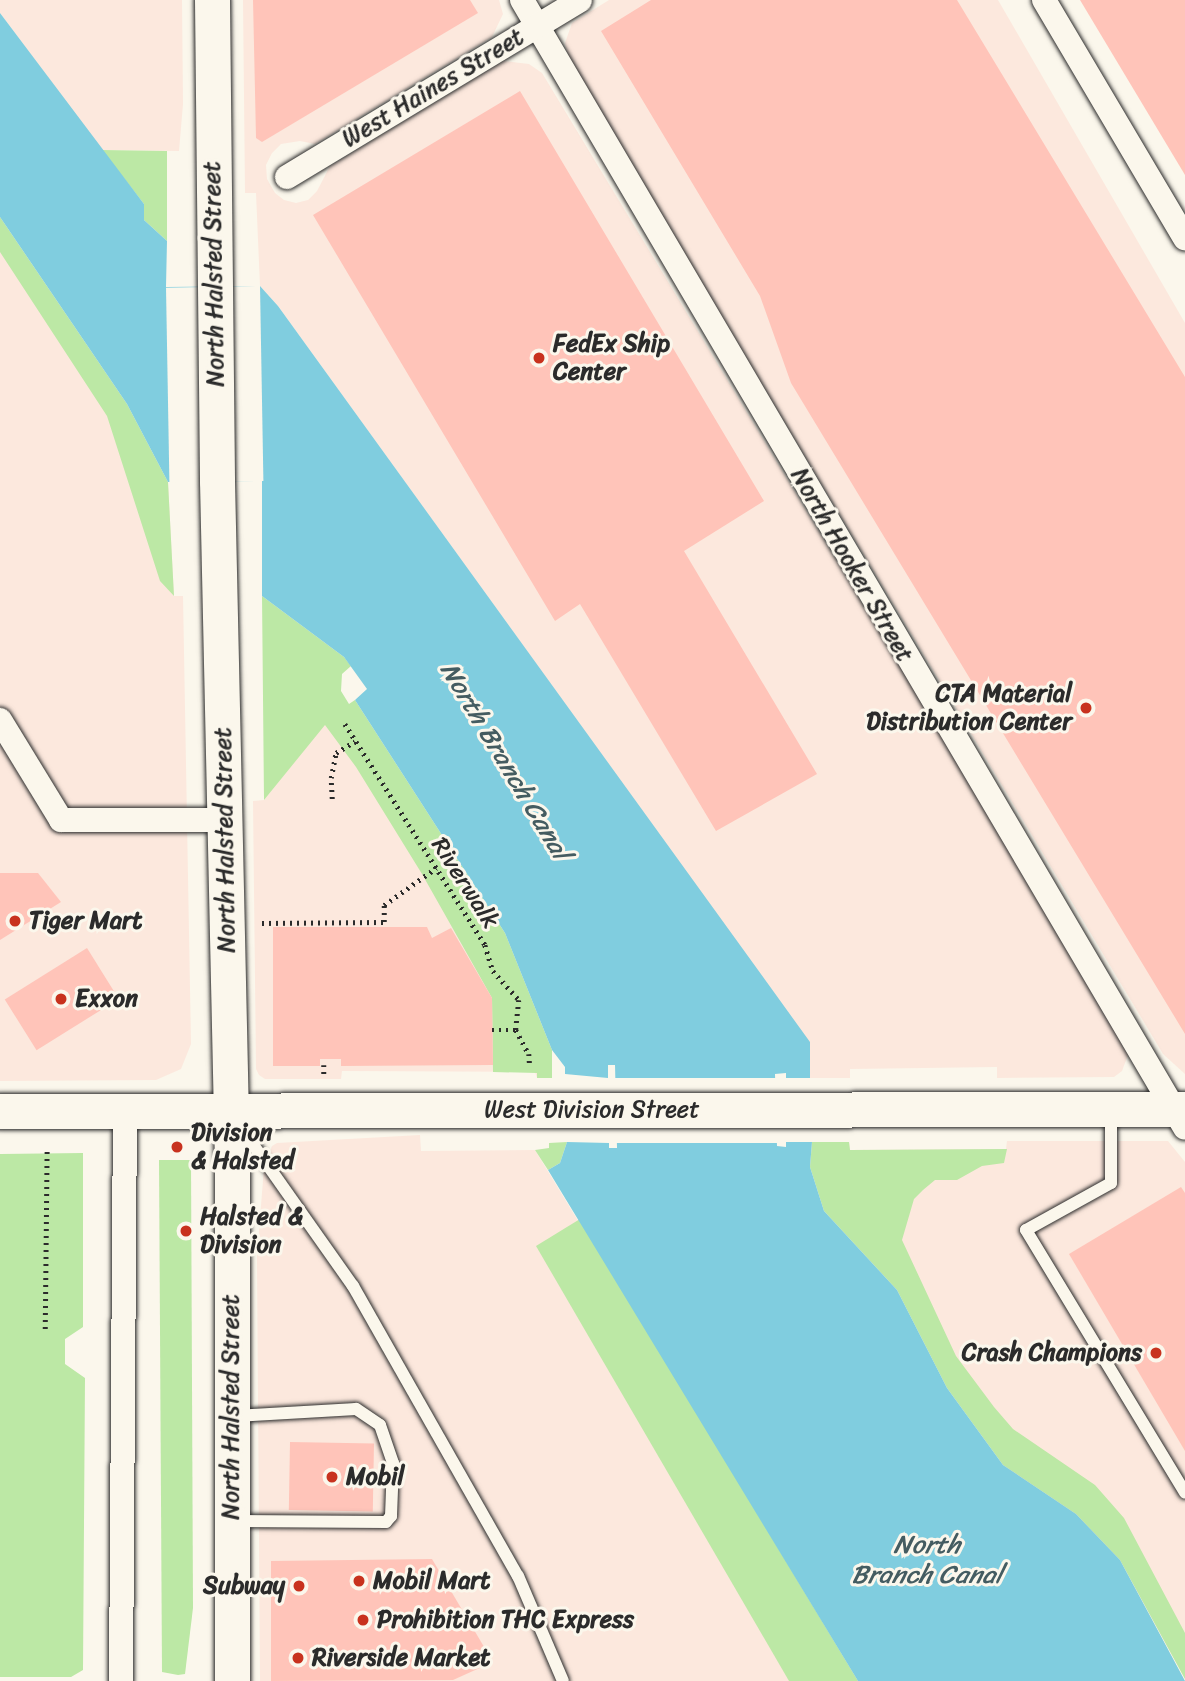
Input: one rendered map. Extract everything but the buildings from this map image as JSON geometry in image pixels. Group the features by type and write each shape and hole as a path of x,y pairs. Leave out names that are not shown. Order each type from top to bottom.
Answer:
{"main road":[{"name":"North Halsted Street","path":"212,0 216,481 230,1111 232,1681"},
{"name":"West Division Street","path":"0,1111 1111,1109 1181,1116"}],"street":[{"name":"North Hooker Street","path":"522,0 1181,1116"},
{"name":"West Haines Street","path":"286,177 580,0"},
{"path":"1044,0 1185,238"},
{"path":"0,719 61,820 224,820"},
{"path":"121,1681 125,1111"}],"lane":[{"path":"1111,1109 1111,1183 1026,1230 1185,1493"},
{"path":"230,1111 353,1286 518,1576 563,1681"},
{"path":"231,1416 356,1409 380,1425 393,1463 391,1516 386,1522 232,1521"}],"path":[{"name":"Riverwalk","path":"345,724 485,945 493,971 519,1000 516,1030 529,1054 530,1067"},
{"path":"332,799 336,753 355,741"},
{"path":"262,923 384,922 384,905 436,868"},
{"path":"492,1030 516,1030"},
{"path":"324,1065 324,1076"},
{"path":"46,1329 47,1152"}],"shaded area":[{"path":"0,0 182,0 183,104 179,151 102,150 0,13"},
{"path":"243,0 499,0 503,14 492,37 315,144 300,141 281,144 266,165 267,179 275,193 284,200 296,203 308,200 317,191 330,166 503,61 529,64 542,73 1125,1039 1129,1052 1122,1071 1114,1077 997,1078 997,1067 850,1069 850,1078 810,1078 809,1042 278,306 260,286 256,193 245,193"},
{"name":"CTA Material Distribution Center","path":"609,0 998,0 1185,323 1185,1074 1163,1054 570,64 565,43 572,23"},
{"path":"0,217 168,482 174,596 183,596 191,1044 181,1069 156,1080 0,1081"},
{"path":"355,700 552,1050 552,1078 537,1078 535,1072 342,1071 341,1079 265,1079 259,1075 256,1069 253,801 264,800 324,724"},
{"path":"420,1135 421,1151 535,1150 858,1681 260,1681 257,1255 264,1168 272,1146 277,1143"},
{"path":"1007,1141 1168,1141 1185,1162 1185,1679 1120,1560 1003,1465 812,1142 849,1142 850,1150 1006,1149"}],"green space":[{"path":"102,150 167,151 167,241 144,220 144,204"},
{"path":"0,217 127,404 168,482 174,596 160,581 107,416 0,252"},
{"path":"262,596 344,657 351,666 342,674 341,691 349,704 355,700 505,933 552,1050 552,1078 537,1078 537,1073 493,1072 492,998 422,874 356,767 325,725 264,800"},
{"path":"567,1142 560,1163 548,1170 535,1150 549,1148 549,1143"},
{"path":"812,1142 849,1142 850,1150 1007,1149 1004,1163 982,1166 957,1180 935,1180 923,1190 914,1199 902,1240 956,1356 994,1407 1013,1429 1095,1485 1124,1518 1185,1633 1185,1679 1120,1560 1076,1514 1003,1465 947,1388 897,1290 824,1211 810,1167"},
{"path":"83,1153 83,1327 65,1339 65,1364 85,1378 83,1670 71,1677 0,1677 0,1154"},
{"path":"159,1160 191,1160 193,1608 185,1674 178,1675 162,1672"},
{"path":"580,1219 858,1681 789,1681 536,1246"}],"water":[{"name":"North Branch Canal","path":"0,13 144,204 144,220 167,241 166,287 260,286 278,306 810,1042 810,1078 786,1078 786,1073 775,1074 777,1146 786,1147 786,1142 812,1142 810,1167 824,1211 897,1290 947,1388 1003,1465 1076,1514 1120,1560 1185,1681 858,1681 548,1170 560,1163 567,1142 609,1143 609,1148 617,1148 615,1065 608,1065 608,1078 565,1074 565,1067 552,1050 505,933 355,700 367,689 344,657 262,596 262,481 168,482 127,404 0,217"}],"pier":[{"path":"260,286 263,481 169,483 166,288"},
{"path":"612,1078 778,1078 778,1143 612,1143"}],"place":[{"name":"FedEx Ship Center","path":"539,358"},
{"name":"CTA Material Distribution Center","path":"1086,708"},
{"name":"Tiger Mart","path":"15,921"},
{"name":"Exxon","path":"61,999"},
{"name":"Division & Halsted","path":"177,1147"},
{"name":"Halsted & Division","path":"186,1231"},
{"name":"Crash Champions","path":"1156,1353"},
{"name":"Mobil","path":"332,1477"},
{"name":"Mobil Mart","path":"359,1581"},
{"name":"Subway","path":"299,1586"},
{"name":"Prohibition THC Express","path":"363,1620"},
{"name":"Riverside Market","path":"298,1658"}]}
